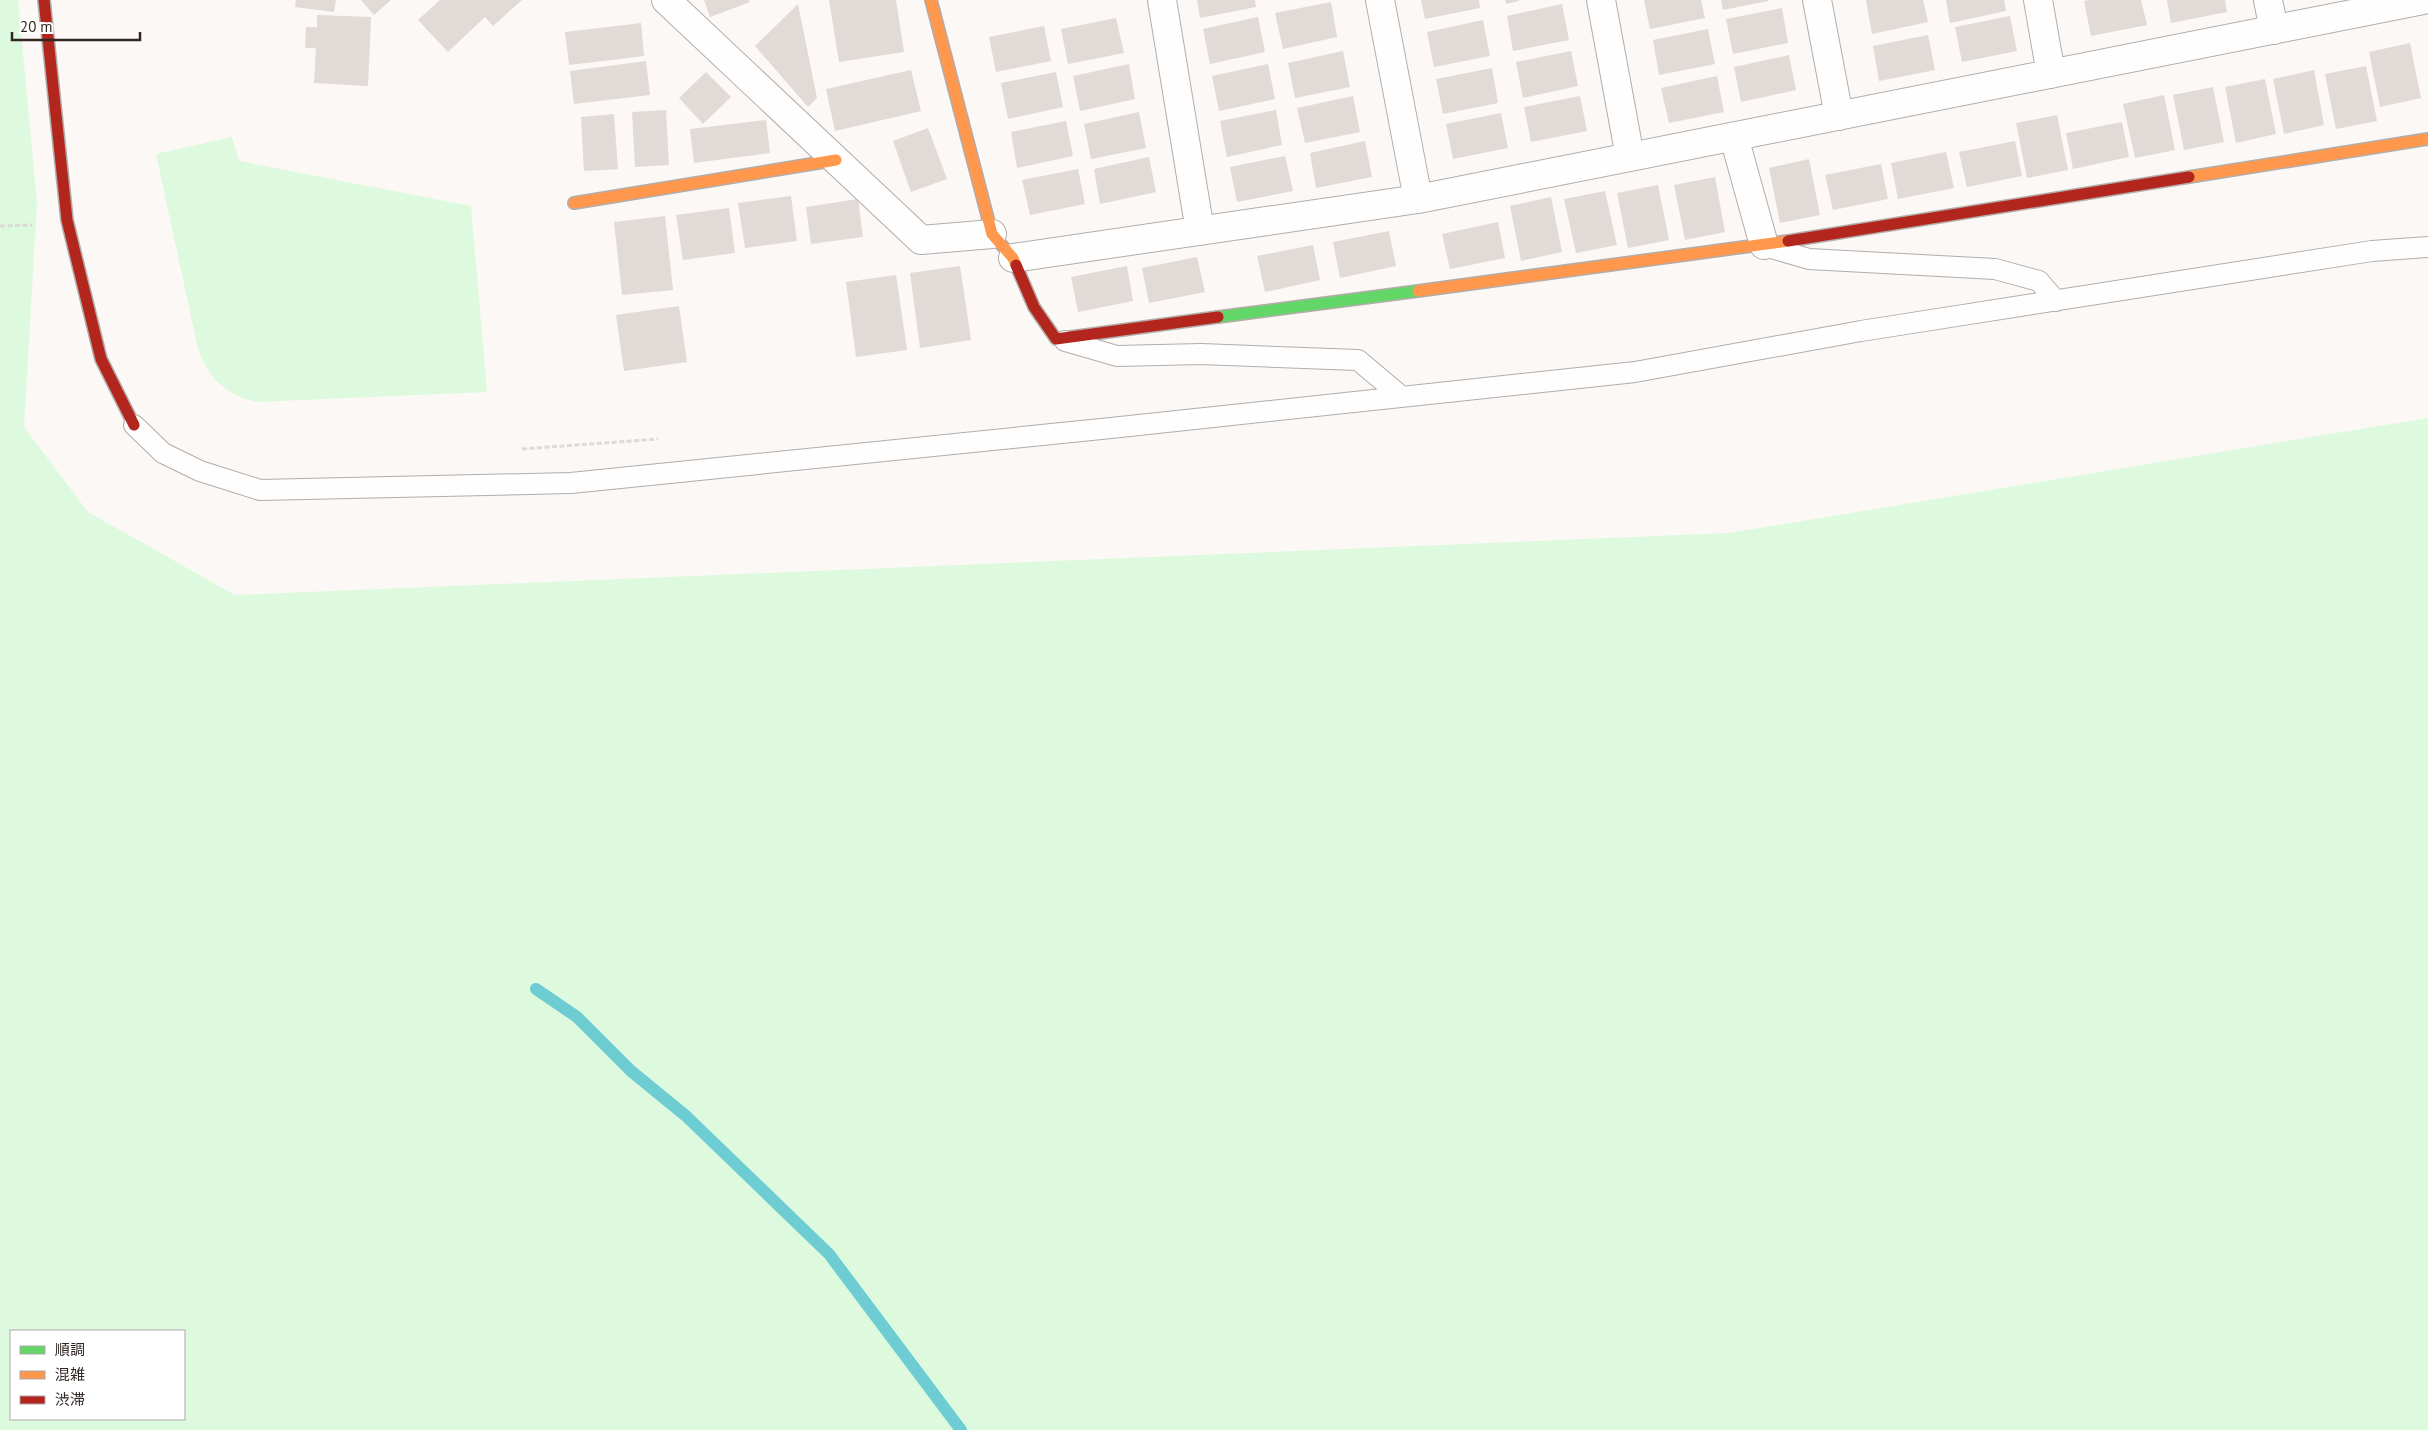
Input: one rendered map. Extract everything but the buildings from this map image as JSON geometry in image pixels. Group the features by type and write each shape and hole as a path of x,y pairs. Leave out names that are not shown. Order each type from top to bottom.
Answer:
{"street":[{"path":"44,0 67,220 101,359 134,424"},
{"path":"666,0 920,240 992,234"},
{"path":"931,0 992,234 1013,258 1034,307 1056,339 1764,245 2428,139"},
{"path":"1162,0 1200,231"},
{"path":"1380,0 1418,199"},
{"path":"1601,0 1630,157"},
{"path":"1817,0 1839,116"},
{"path":"2038,0 2051,74"},
{"path":"2268,0 2274,30"},
{"path":"1013,258 1418,199 2423,0"},
{"path":"1734,136 1764,245"},
{"path":"574,203 836,160"}],"lane":[{"path":"1764,245 1809,259 1995,269 2039,281 2056,301"},
{"path":"134,424 163,453 200,471 260,490 571,483 1635,372 1861,331 2372,251 2428,247"},
{"path":"1056,339 1117,356 1200,354 1358,360 1402,396"}],"path":[{"path":"0,226 34,225"}],"green space":[{"path":"0,0 18,0 37,203 24,427 88,512 235,595 1729,533 2428,418 2428,1430 0,1430"},
{"path":"232,137 239,161 471,206 487,392 256,402 235,395 213,377 202,360 198,349 156,154"}],"waterway":[{"path":"536,989 577,1017 631,1071 686,1116 829,1254 961,1430"}],"traffic: fast":[{"path":"1218,317 1418,291"}],"traffic: slow":[{"path":"931,0 992,234 1013,258 1016,265"},
{"path":"2189,177 2428,139"},
{"path":"574,203 836,160"},
{"path":"1418,291 1788,241"}],"traffic: jam":[{"path":"44,0 67,220 101,359 134,425"},
{"path":"1788,241 2189,177"},
{"path":"1016,265 1034,307 1056,339 1218,317"}]}
